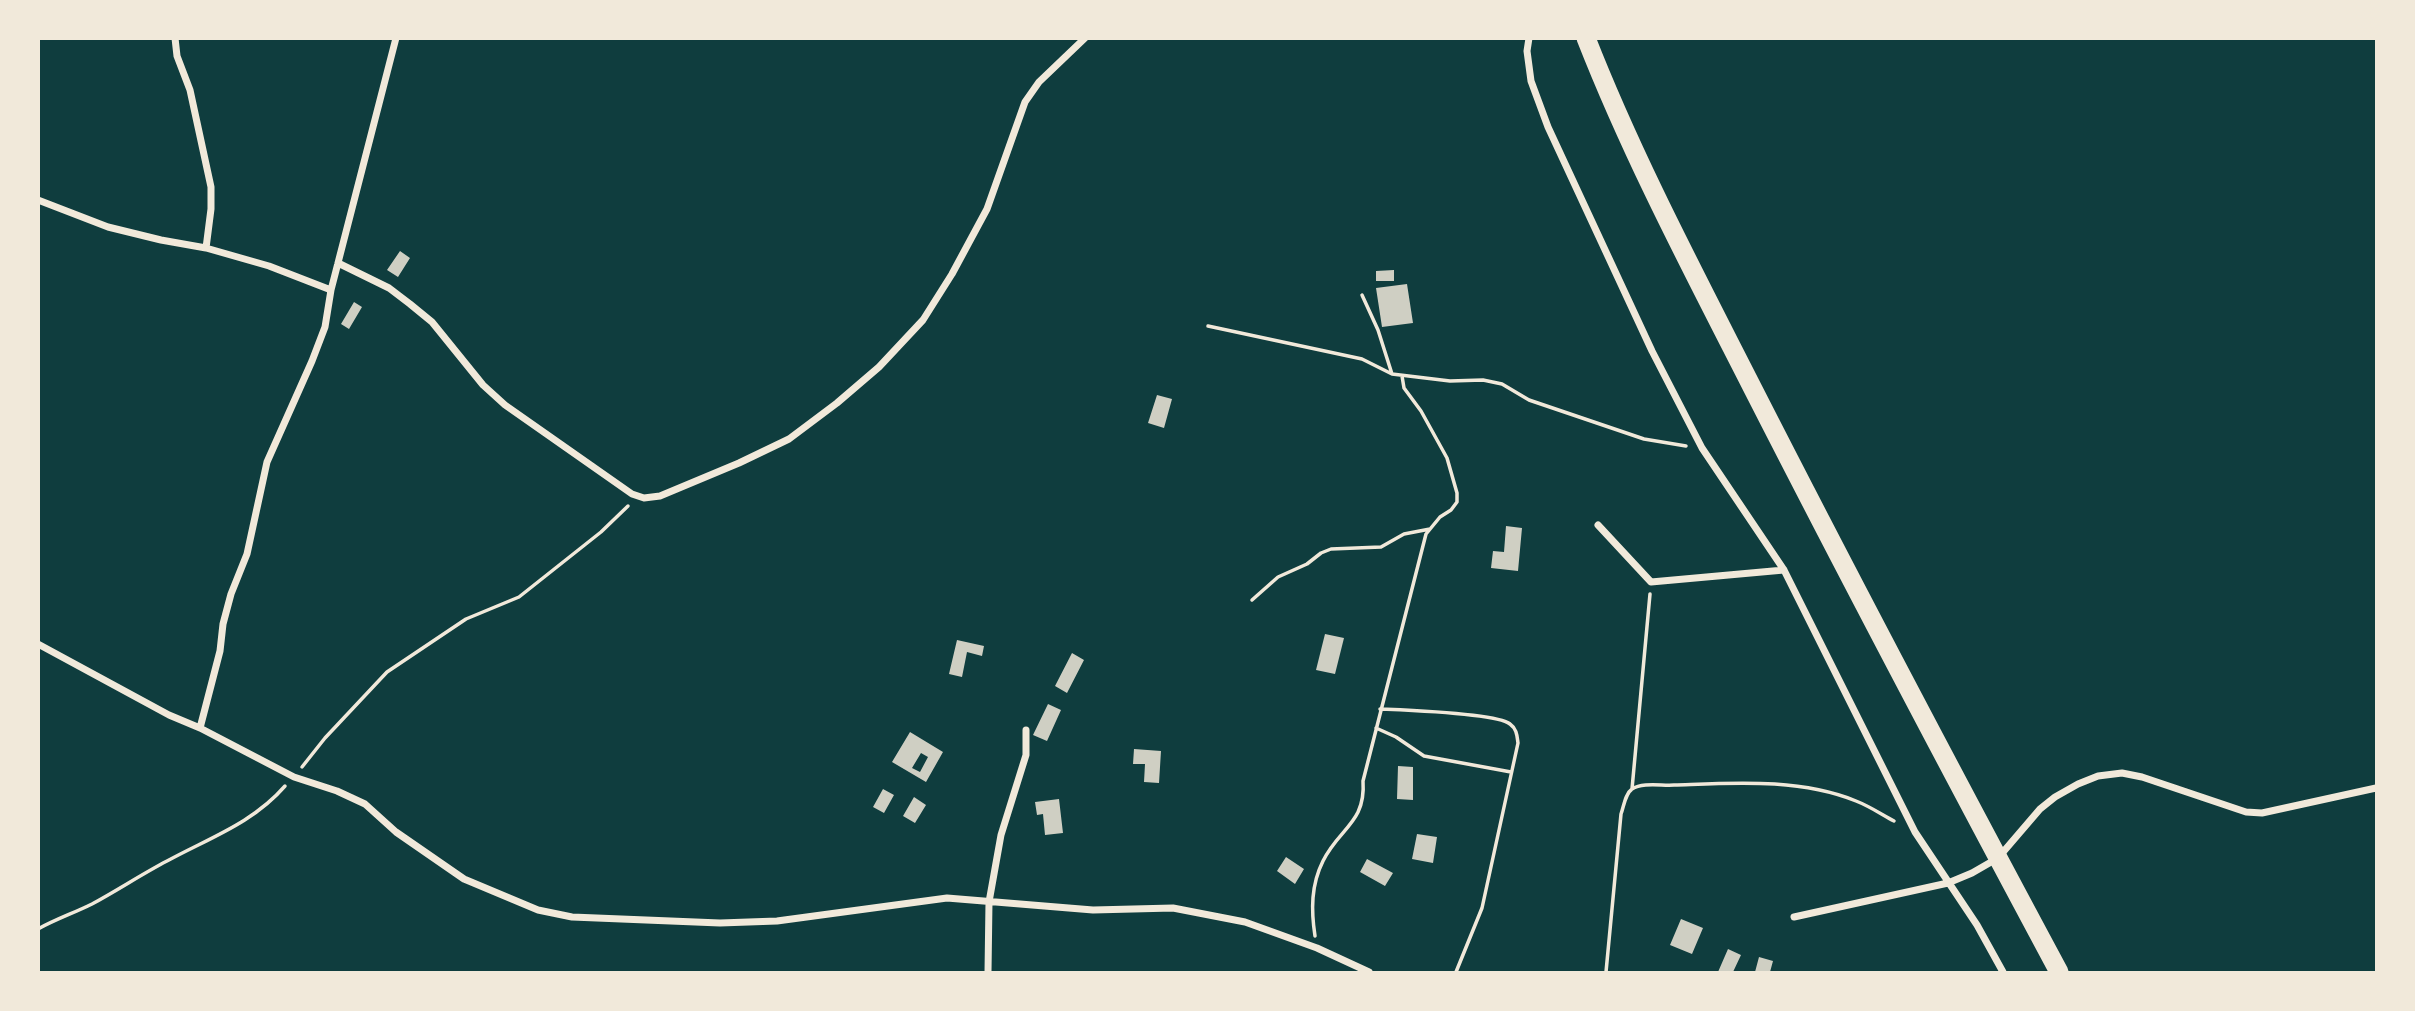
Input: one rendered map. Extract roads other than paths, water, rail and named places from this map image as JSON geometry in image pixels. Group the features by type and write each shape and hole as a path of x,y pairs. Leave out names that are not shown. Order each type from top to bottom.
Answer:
{"highway":[{"path":"1586,38 1644,169 1822,525 2059,972"}],"street":[{"path":"175,38 177,56 190,90 211,187 211,209 205,248"},
{"path":"200,728 223,624 234,585 247,554 267,462 313,362 325,327 331,290 396,38"},
{"path":"338,263 389,288 410,303 432,322 483,385 505,405 632,494 644,498 660,496 789,439 879,367 923,320 987,209 1025,103 1039,82 1085,38"},
{"path":"1529,38 1527,51 1531,81 1548,127 1652,351 1702,448 1784,570 1915,832 1977,925 2003,972"},
{"path":"38,200 108,227 205,248 269,266 331,290"},
{"path":"1598,525 1651,582 1784,570"},
{"path":"38,644 169,715 200,728 293,777 337,791 365,804 396,832 464,878 538,910 572,918 720,923 777,921 935,900 989,901 1107,910 1186,909 1245,922 1317,948 1369,972"},
{"path":"988,972 989,901 1000,835 1026,755 1026,730"},
{"path":"1794,917 1948,883 1972,873 1998,858 2040,809 2078,784 2098,776 2122,773 2143,776 2188,794 2246,812 2262,813 2376,788"}]}
